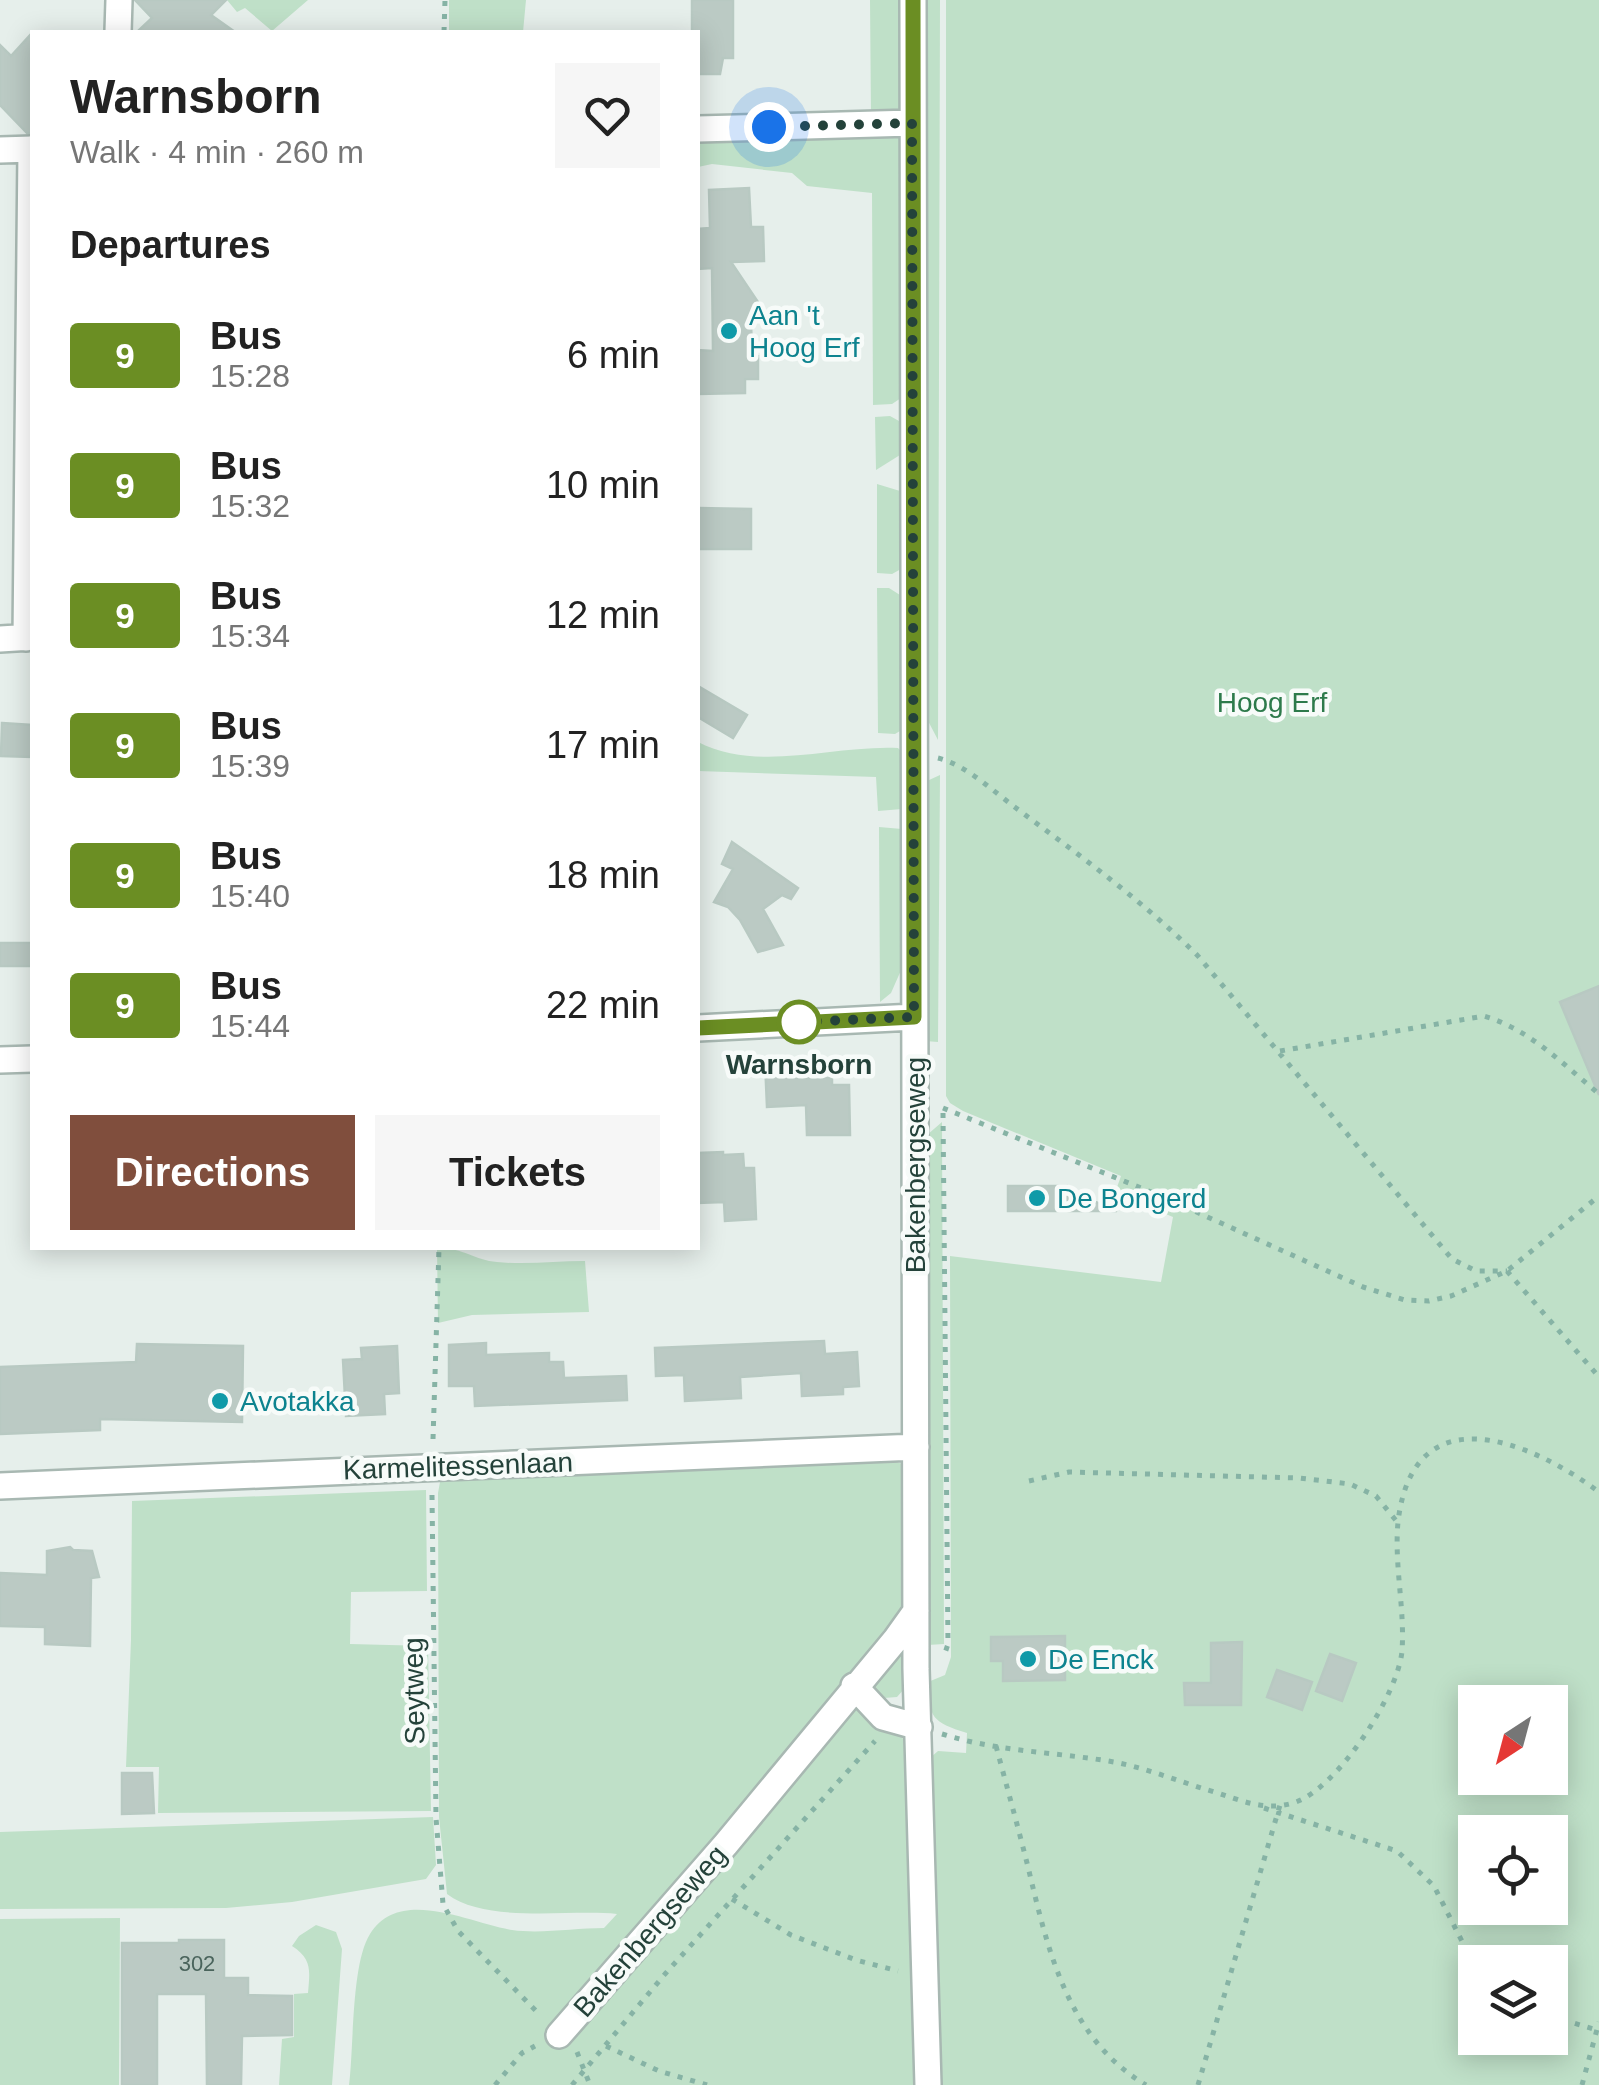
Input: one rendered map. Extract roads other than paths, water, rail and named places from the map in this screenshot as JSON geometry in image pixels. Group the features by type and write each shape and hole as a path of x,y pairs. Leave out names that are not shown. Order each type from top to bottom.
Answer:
{"street":[{"path":"118,0 118,30"},
{"name":"Bakenbergseweg","path":"913,0 916,1611 907,1724 928,2085"},
{"path":"700,129 912,123"},
{"path":"0,150 30,149"},
{"path":"20,638 30,230"},
{"path":"700,1028 914,1017"},
{"path":"0,1060 30,1059"},
{"name":"Karmelitessenlaan","path":"0,1486 916,1446"},
{"name":"Bakenbergseweg","path":"559,2035 726,1844 916,1611"},
{"path":"854,1686 883,1717 907,1724"}],"place":[{"name":"Aan 't Hoog Erf","path":"729,331"},
{"name":"Warnsborn","path":"799,1022"},
{"name":"De Bongerd","path":"1037,1198"},
{"name":"Avotakka","path":"220,1401"},
{"name":"De Enck","path":"1028,1659"}],"park label":[{"name":"Hoog Erf","path":"1272,702"}]}
